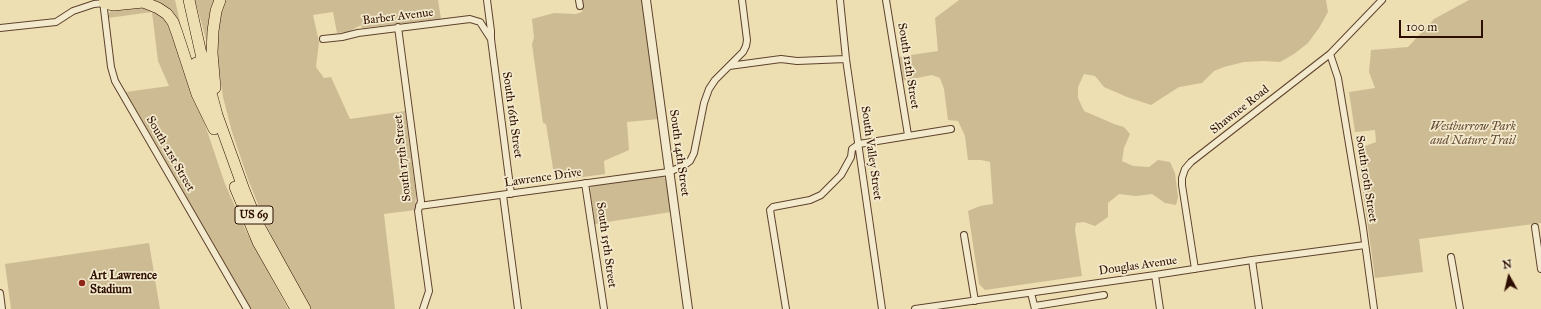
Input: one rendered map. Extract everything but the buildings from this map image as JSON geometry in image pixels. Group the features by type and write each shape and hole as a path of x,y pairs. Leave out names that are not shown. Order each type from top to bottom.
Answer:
{"highway":[{"name":"US 69","path":"182,0 200,82 214,129 242,206 258,242 296,309"},
{"name":"US 69","path":"189,0 204,67 217,115 244,190 259,226 305,309"},
{"path":"217,115 212,53 216,11 220,0"},
{"path":"107,1 114,5 143,2 158,8 167,14 173,22 197,94 214,129"}],"street":[{"name":"South 16th Street","path":"487,0 491,31 490,39 511,194"},
{"name":"South 14th Street","path":"646,0 688,309"},
{"name":"Lawrence Drive","path":"419,206 669,172 683,166 690,161 694,153 704,102 709,89 714,80 743,52 746,46 747,40 742,0"},
{"name":"South Valley Street","path":"840,0 846,59 882,309"},
{"name":"South 12th Street","path":"886,0 908,135"},
{"name":"Shawnee Road","path":"1195,269 1182,185 1184,169 1330,54 1382,0"},
{"path":"0,28 56,22 73,11 107,1"},
{"name":"South 21st Street","path":"107,1 111,67 115,81 247,309"},
{"name":"Barber Avenue","path":"323,39 398,27 470,19 480,22 490,39"},
{"name":"South 17th Street","path":"398,27 421,201 418,211 429,291 423,309"},
{"name":"South 10th Street","path":"1330,54 1338,78 1374,309"},
{"path":"729,66 781,59 797,61 846,59"},
{"path":"786,309 770,210 773,207 810,200 821,195 841,175 849,161 852,149 859,144 951,129"},
{"name":"South 15th Street","path":"585,183 604,309"},
{"path":"503,195 518,309"},
{"path":"1535,227 1541,269"},
{"path":"964,235 975,301"},
{"name":"Douglas Avenue","path":"915,309 1365,245"},
{"path":"1451,257 1460,309"},
{"path":"1252,260 1259,309"},
{"path":"1155,275 1160,309"},
{"path":"1031,292 1035,308 1104,295"},
{"path":"0,293 2,309"}],"green space":[{"path":"142,0 175,0 183,36 178,27"},
{"path":"195,0 217,0 209,50 201,21"},
{"path":"225,0 438,0 441,19 362,28 361,25 348,32 337,33 333,12 313,15 319,42 316,67 324,78 331,77 350,119 405,111 416,194 415,210 384,214 395,309 311,309 289,271 267,227 248,179 232,132 223,97 217,58 219,21"},
{"path":"581,0 642,0 659,119 627,122 629,150 604,161 605,174 555,181 546,124 543,123 532,44 534,38 532,19 554,13 576,14 582,12"},
{"path":"959,0 1326,0 1328,12 1308,43 1294,54 1280,62 1244,62 1224,67 1214,71 1202,83 1179,87 1151,105 1104,87 1095,76 1084,74 1078,87 1078,98 1084,111 1124,127 1130,134 1124,148 1122,161 1133,166 1149,167 1158,160 1170,162 1175,173 1178,197 1176,205 1165,203 1152,194 1136,196 1119,194 1108,203 1108,217 1095,226 1084,222 1076,223 1075,230 1082,276 985,290 979,284 968,211 980,206 993,204 990,162 968,160 965,136 958,121 948,120 944,89 940,78 932,75 902,81 898,57 938,51 935,18"},
{"name":"Westburrow Park and Nature Trail","path":"1469,0 1541,0 1541,223 1419,239 1423,272 1375,278 1357,149 1376,142 1375,130 1355,132 1349,92 1375,88 1369,72 1371,50 1408,47 1434,19"},
{"path":"137,5 159,13 173,30 225,184 245,229 288,309 251,309 126,92 169,86 158,61 152,12 108,18 109,13 113,9"},
{"path":"663,176 667,181 671,212 595,224 590,190 591,186"},
{"name":"Art Lawrence Stadium","path":"149,243 160,309 11,309 5,264"}],"place":[{"name":"Art Lawrence Stadium","path":"82,283"}]}
